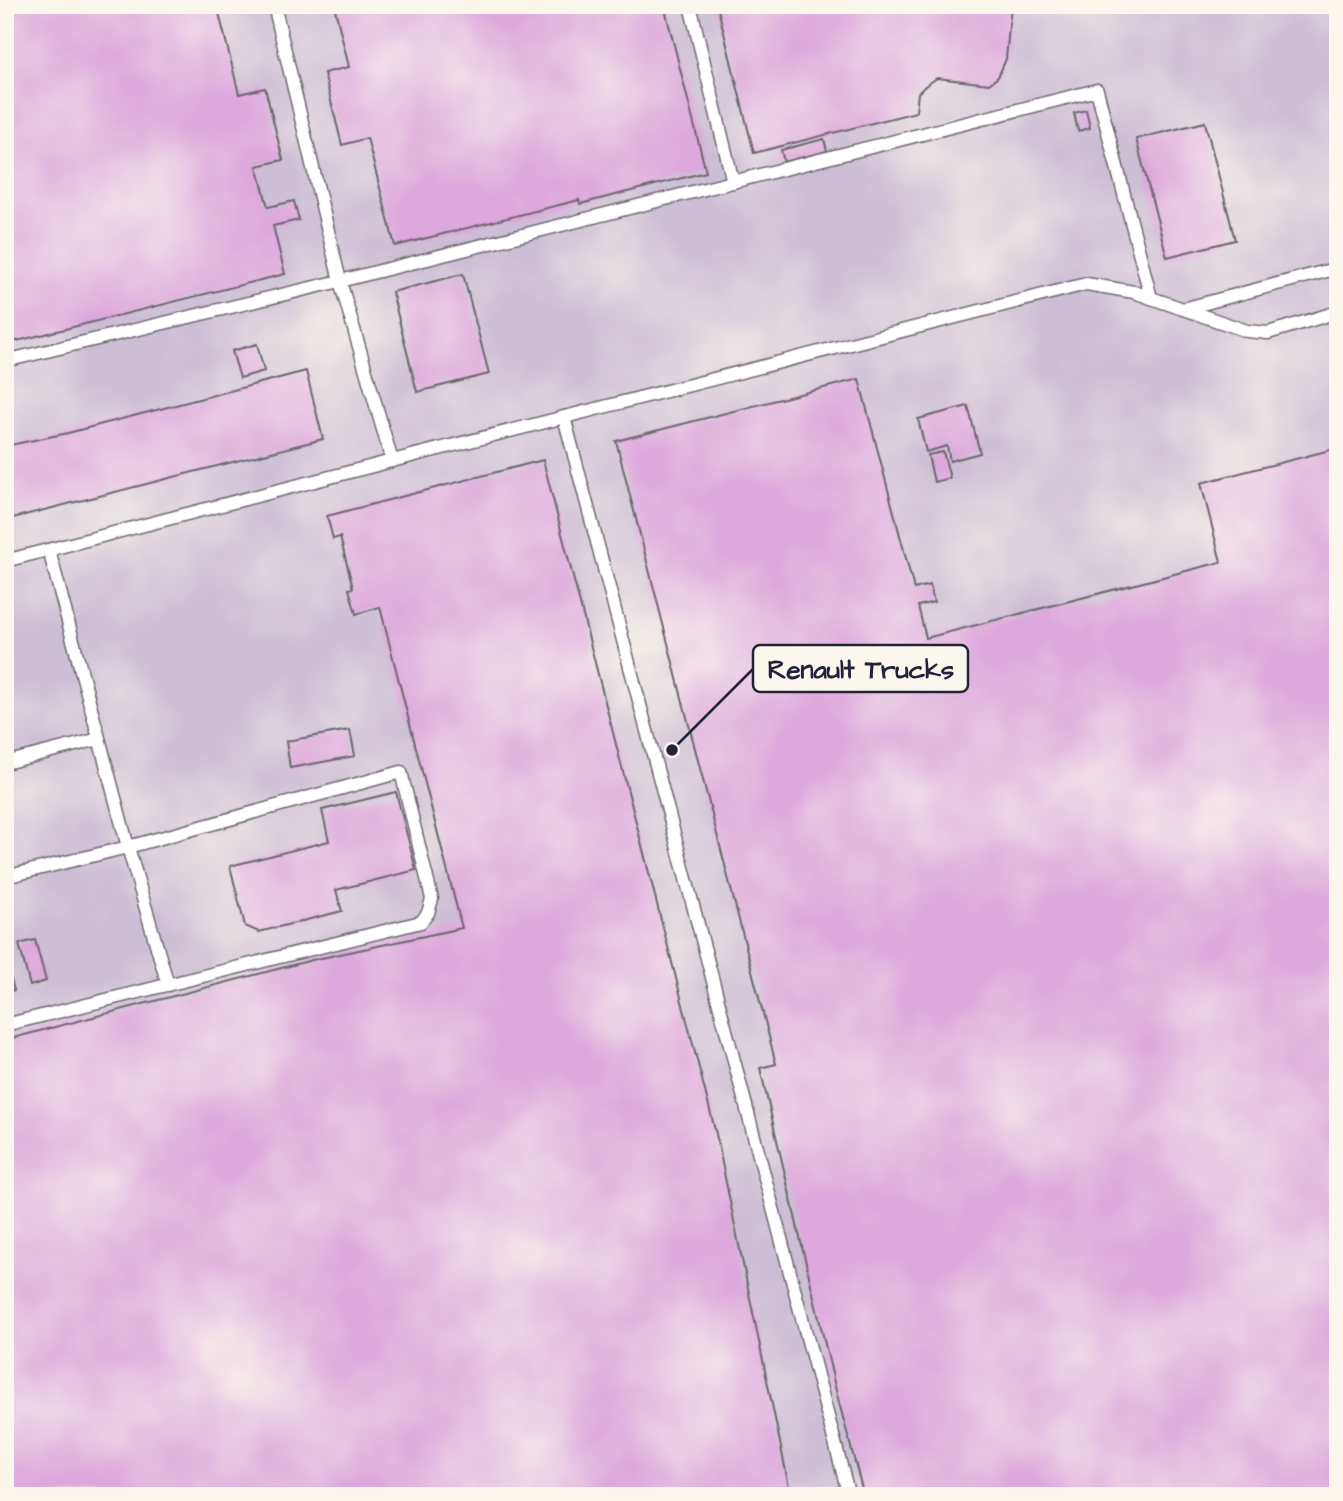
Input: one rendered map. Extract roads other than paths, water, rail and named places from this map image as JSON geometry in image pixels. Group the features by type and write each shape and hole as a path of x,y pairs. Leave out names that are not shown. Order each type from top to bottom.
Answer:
{"lane":[{"path":"274,5 340,281 392,461"},
{"path":"690,5 733,182"},
{"path":"5,361 340,281 1097,90 1151,298"},
{"path":"1183,309 1338,268"},
{"path":"5,561 1086,284 1117,288 1247,331 1268,333 1338,312"},
{"path":"564,417 849,1496"},
{"path":"49,550 128,847 168,985"},
{"path":"5,763 99,739"},
{"path":"5,877 128,847 401,772 432,899 428,913 421,922 5,1025"}],"place":[{"name":"Renault Trucks","path":"672,750"}]}
